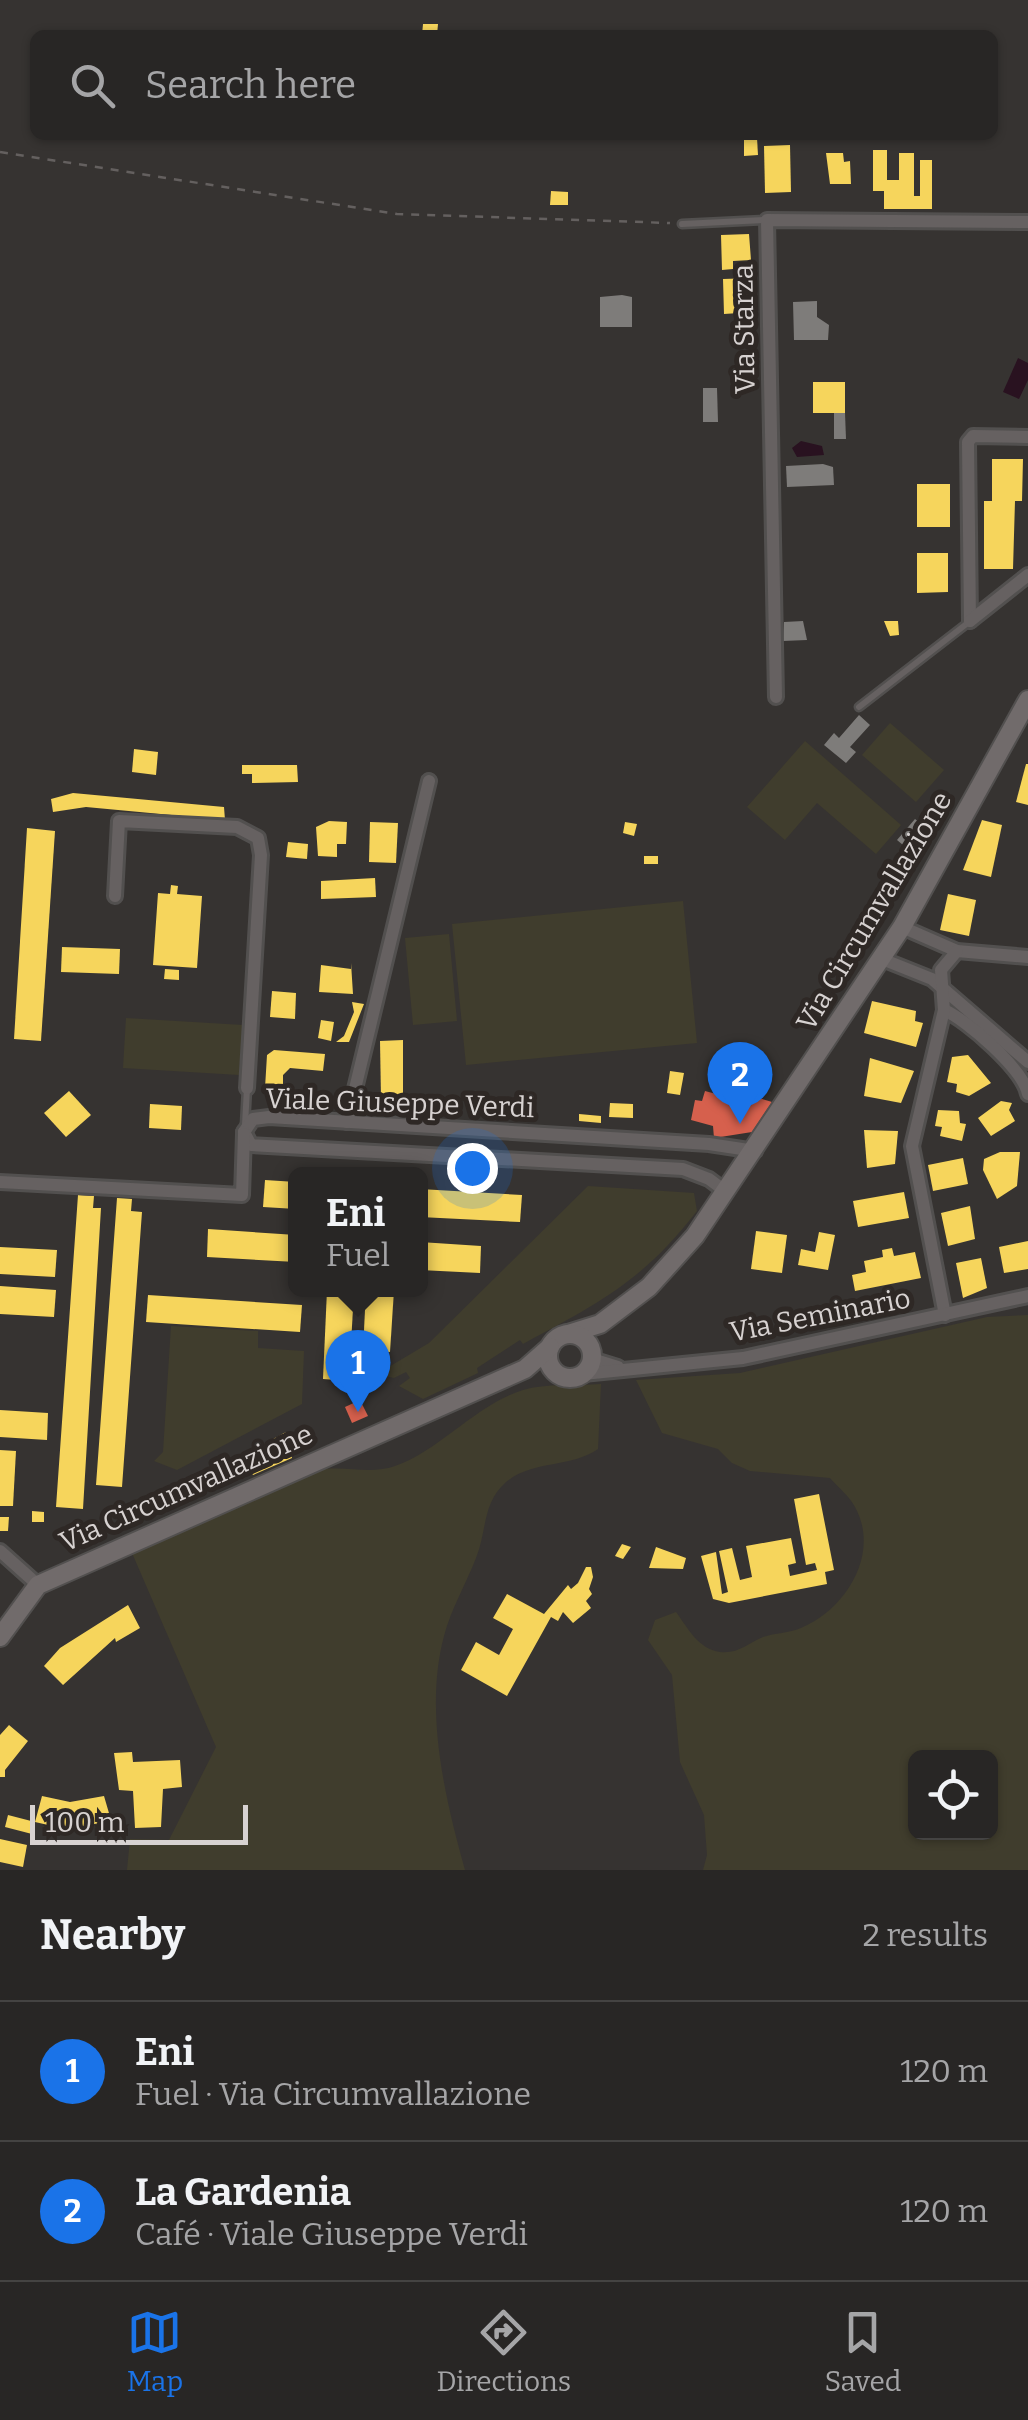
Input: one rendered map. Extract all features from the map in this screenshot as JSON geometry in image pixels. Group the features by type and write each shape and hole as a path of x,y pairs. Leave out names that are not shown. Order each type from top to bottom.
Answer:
{"street":[{"path":"767,220 1028,222"},
{"name":"Via Starza","path":"767,220 776,697"},
{"path":"970,620 968,442 973,436 1028,436"},
{"path":"970,620 1028,575"},
{"name":"Via Circumvallazione","path":"568,1334 600,1324 648,1287 695,1236 902,928 1028,700"},
{"path":"347,1122 429,781"},
{"path":"115,896 119,821 238,827 258,838 261,855 246,1088"},
{"path":"902,928 958,951 1028,957"},
{"path":"945,1314 912,1146 944,1010 942,970 958,951"},
{"path":"882,959 905,966 944,988 1028,1062"},
{"path":"944,1010 958,1016 1023,1078 1028,1094"},
{"name":"Viale Giuseppe Verdi","path":"726,1191 710,1179 683,1169 251,1144 244,1132 253,1120 269,1117 754,1151"},
{"path":"0,1182 242,1195 244,1132"},
{"name":"Via Seminario","path":"588,1360 620,1368 743,1358 1028,1296"},
{"name":"Via Circumvallazione","path":"588,1360 600,1324"},
{"path":"524,1370 570,1378 588,1360 581,1338 568,1334 550,1347 548,1362 556,1374"},
{"name":"Via Circumvallazione","path":"0,1637 38,1585 524,1370 550,1347"},
{"path":"0,1551 38,1585"}],"lane":[{"path":"682,224 767,220"},
{"path":"859,707 970,620"},
{"path":"244,1132 246,1088"}],"path":[{"path":"0,152 397,214 682,224"}],"shaded area":[{"path":"1018,358 1028,363 1028,380 1019,399 1003,392"},
{"path":"801,441 822,446 824,455 797,457 792,448"},
{"path":"890,723 944,770 916,802 862,755"},
{"path":"805,741 901,825 876,854 817,803 785,840 747,807"},
{"path":"683,901 697,1043 466,1065 452,924"},
{"path":"449,934 457,1021 413,1025 405,938"},
{"path":"126,1018 243,1025 239,1075 123,1068"},
{"path":"588,1186 694,1193 697,1211 658,1256 618,1288 523,1344 520,1340 477,1368 478,1373 423,1399 399,1386 410,1378 406,1372 394,1378 377,1374 429,1343"},
{"path":"1028,1315 1028,1870 703,1870 707,1855 704,1815 680,1762 672,1675 648,1640 655,1620 676,1612 700,1642 720,1652 801,1628 817,1620 844,1594 861,1561 864,1543 853,1503 830,1478 750,1471 732,1463 718,1449 662,1433 636,1380 740,1373 987,1317"},
{"path":"171,1326 258,1331 258,1348 304,1351 302,1404 177,1470 154,1461 163,1452"},
{"path":"601,1384 598,1449 576,1459 528,1470 498,1490 444,1636 438,1665 437,1724 444,1784 465,1870 127,1870 130,1839 169,1840 216,1747 132,1553 318,1470 376,1470 395,1466 428,1449 489,1406 523,1390"}],"building: Homes":[{"path":"423,24 438,24 437,30 422,30"},
{"path":"744,140 757,140 758,155 744,156"},
{"path":"790,145 791,192 765,193 764,146"},
{"path":"873,150 887,150 887,180 899,180 899,153 914,153 914,196 920,196 920,160 932,160 932,209 884,209 884,191 873,191"},
{"path":"826,153 843,153 844,162 850,161 851,184 830,184"},
{"path":"551,191 568,192 568,205 550,205"},
{"path":"749,234 751,260 733,261 733,269 722,270 721,235"},
{"path":"753,278 756,303 739,303 739,313 724,314 723,279"},
{"path":"753,323 754,346 735,347 733,324"},
{"path":"813,382 845,382 845,413 813,413"},
{"path":"992,459 1023,459 1022,501 1015,501 1013,569 984,569 984,501 992,501"},
{"path":"917,484 950,484 950,527 917,527"},
{"path":"917,553 948,553 948,592 917,593"},
{"path":"884,621 898,621 899,635 890,636"},
{"path":"134,749 158,752 156,775 132,772"},
{"path":"1028,764 1028,805 1016,802"},
{"path":"242,765 297,765 298,782 252,783 252,774 242,774"},
{"path":"73,793 224,807 225,820 86,807 53,812 51,799"},
{"path":"982,820 1002,825 991,877 963,870"},
{"path":"329,821 347,822 346,844 337,844 337,857 318,856 316,827"},
{"path":"370,822 398,823 396,863 369,862"},
{"path":"625,822 637,824 634,836 623,833"},
{"path":"27,828 55,831 41,1041 14,1039"},
{"path":"288,842 308,844 307,859 286,857"},
{"path":"644,856 658,856 658,864 644,864"},
{"path":"375,878 376,897 321,899 321,881"},
{"path":"171,885 178,886 177,894 202,896 197,968 153,965 158,893 170,894"},
{"path":"948,894 976,900 969,936 940,930"},
{"path":"62,947 120,949 119,974 61,972"},
{"path":"351,963 353,994 319,992 321,965 351,969"},
{"path":"165,969 179,970 179,980 164,979"},
{"path":"272,991 296,993 295,1019 270,1017"},
{"path":"872,1001 916,1011 915,1021 923,1023 916,1047 864,1033"},
{"path":"352,1002 364,1004 349,1042 336,1042 344,1036 354,1012"},
{"path":"321,1020 334,1022 331,1041 318,1038"},
{"path":"403,1040 403,1098 381,1099 380,1041"},
{"path":"274,1050 325,1054 323,1071 290,1068 283,1075 283,1091 270,1095 265,1088 267,1055"},
{"path":"968,1055 991,1083 969,1096 956,1092 957,1084 947,1082 952,1057"},
{"path":"870,1058 914,1071 901,1103 864,1096"},
{"path":"670,1071 684,1073 680,1095 667,1093"},
{"path":"69,1091 91,1115 66,1137 44,1113"},
{"path":"1001,1101 1012,1103 1009,1110 1015,1121 991,1136 978,1118"},
{"path":"494,1102 509,1103 508,1114 493,1113"},
{"path":"610,1103 633,1104 633,1118 609,1117"},
{"path":"150,1104 182,1106 181,1130 149,1128"},
{"path":"938,1110 959,1111 960,1123 966,1124 962,1141 940,1136 942,1127 935,1126"},
{"path":"579,1114 601,1116 601,1123 579,1121"},
{"path":"864,1130 898,1131 895,1164 867,1168"},
{"path":"1000,1152 1020,1152 1017,1186 997,1199 983,1170 984,1159"},
{"path":"963,1158 968,1184 933,1191 928,1165"},
{"path":"265,1180 288,1181 288,1209 263,1207"},
{"path":"428,1189 522,1195 520,1222 428,1217"},
{"path":"904,1192 909,1218 858,1227 853,1201"},
{"path":"78,1195 94,1196 93,1208 101,1208 83,1509 56,1507"},
{"path":"117,1198 132,1199 131,1211 142,1212 122,1487 96,1485"},
{"path":"970,1206 975,1239 948,1246 941,1213"},
{"path":"208,1229 288,1234 288,1262 207,1257"},
{"path":"756,1231 787,1235 782,1273 751,1269"},
{"path":"819,1232 835,1235 828,1270 798,1265 801,1249 815,1252"},
{"path":"1028,1241 1028,1269 1004,1273 999,1247"},
{"path":"428,1243 481,1246 480,1273 428,1270"},
{"path":"0,1247 57,1250 55,1277 0,1274"},
{"path":"892,1248 894,1256 915,1252 921,1278 855,1291 852,1275 866,1272 864,1261 883,1257 882,1250"},
{"path":"981,1258 987,1288 963,1298 956,1263"},
{"path":"0,1286 56,1290 54,1317 0,1314"},
{"path":"148,1295 302,1305 300,1332 146,1322"},
{"path":"327,1297 354,1297 349,1381 323,1379"},
{"path":"366,1297 394,1297 390,1352 363,1350"},
{"path":"0,1410 48,1413 47,1440 0,1437"},
{"path":"286,1432 292,1458 253,1475 249,1468 239,1473 233,1461"},
{"path":"0,1450 16,1451 13,1506 0,1506"},
{"path":"819,1494 834,1570 825,1572 827,1584 729,1603 713,1599 701,1556 716,1552 722,1594 728,1592 719,1551 732,1548 740,1580 752,1577 746,1546 791,1538 796,1563 788,1565 790,1576 817,1570 815,1563 806,1565 794,1499"},
{"path":"32,1511 44,1512 44,1522 32,1522"},
{"path":"0,1517 9,1517 8,1531 0,1531"},
{"path":"622,1544 631,1547 623,1559 615,1556"},
{"path":"656,1547 686,1558 683,1569 649,1568"},
{"path":"586,1567 591,1567 593,1577 589,1589 592,1594 586,1601 591,1608 573,1623 563,1612 558,1621 551,1617 507,1696 461,1670 476,1642 499,1655 513,1629 493,1618 507,1594 544,1614 568,1585 571,1589 578,1583"},
{"path":"128,1605 140,1628 116,1642 115,1638 63,1685 44,1666 60,1648"},
{"path":"9,1725 28,1741 5,1770 5,1777 0,1777 0,1735"},
{"path":"132,1752 133,1762 180,1760 182,1787 163,1789 161,1827 135,1828 133,1791 119,1790 114,1753"},
{"path":"42,1796 70,1802 104,1796 111,1820 70,1830 35,1822"},
{"path":"8,1815 35,1822 32,1834 5,1827"},
{"path":"0,1839 27,1845 23,1867 0,1862"}],"building: Shops":[{"path":"722,1087 772,1102 752,1132 714,1138 713,1126 691,1120 695,1100 702,1101 705,1091 720,1095"},
{"path":"360,1400 368,1416 352,1423 345,1407"}],"building: Other":[{"path":"600,297 632,297 632,327 600,327"},
{"path":"817,301 817,317 829,325 828,340 794,340 793,302"},
{"path":"703,388 717,388 718,422 703,422"},
{"path":"834,413 845,413 846,439 834,439"},
{"path":"786,466 833,467 834,485 787,487"},
{"path":"803,621 807,640 783,641 784,622"},
{"path":"859,715 870,725 850,747 856,752 846,763 824,745 834,733 839,738"},
{"path":"915,819 927,829 909,850 897,840"},
{"path":"929,830 934,834 920,856 912,849"}],"place":[{"name":"La Gardenia","path":"740,1124"},
{"name":"Eni","path":"358,1412"}]}
